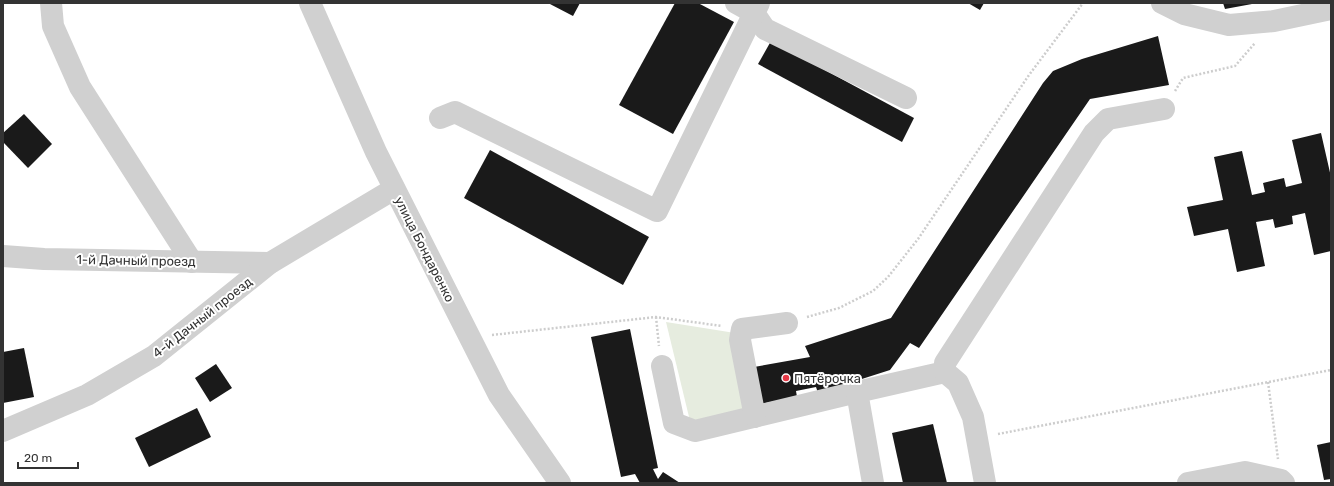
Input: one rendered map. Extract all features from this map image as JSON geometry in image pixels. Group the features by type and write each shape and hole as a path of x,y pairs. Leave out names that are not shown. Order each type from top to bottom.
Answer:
{"street":[{"path":"51,3 53,26 80,87 192,262"},
{"name":"улица Бондаренко","path":"310,3 376,152 499,395 560,483"},
{"path":"736,3 757,8"},
{"path":"1162,3 1184,14 1228,25 1274,21 1331,8"},
{"path":"757,8 765,29 906,98"},
{"path":"440,118 455,112 657,211 757,8"},
{"path":"985,483 973,417 958,383 945,372 945,364 1094,133 1108,119 1164,109"},
{"name":"4-й Дачный проезд","path":"3,431 87,396 154,356 270,263 394,189"},
{"name":"1-й Дачный проезд","path":"3,256 44,259 270,263"},
{"path":"755,417 740,340 742,329 787,323"},
{"path":"662,366 674,423 695,431 945,372"},
{"path":"857,392 873,483"},
{"path":"1188,483 1245,472 1282,482"}],"path":[{"path":"787,323 839,308 873,290 888,277 918,239 1029,75 1082,3"},
{"path":"1164,109 1183,78 1235,66 1274,21"},
{"path":"656,317 662,366"},
{"path":"470,337 656,317 742,329"},
{"path":"976,438 1331,370"},
{"path":"1268,382 1282,482"}],"shaded area":[{"path":"666,322 735,333 749,412 690,421"}],"building":[{"path":"548,3 580,3 573,16"},
{"path":"675,3 698,3 734,22 673,134 619,105"},
{"path":"968,3 984,3 980,10"},
{"path":"1223,3 1252,3 1252,4 1225,9"},
{"path":"1158,36 1169,85 1090,99 919,348 910,343 890,370 818,393 816,387 796,391 797,397 761,404 754,367 810,357 805,346 891,318 1043,83 1053,71 1082,59"},
{"path":"771,41 914,118 902,142 758,64"},
{"path":"24,114 52,144 28,168 3,142 3,133"},
{"path":"1321,133 1331,177 1331,251 1314,255 1305,213 1292,216 1293,224 1275,228 1273,219 1256,222 1265,266 1237,272 1228,229 1194,236 1187,207 1223,200 1214,157 1242,151 1252,195 1265,192 1263,183 1284,178 1286,187 1302,183 1292,140"},
{"path":"490,150 649,237 623,285 464,198"},
{"path":"630,329 658,468 653,469 658,479 663,472 680,483 640,483 635,474 621,477 591,337"},
{"path":"24,348 34,397 3,403 3,352"},
{"path":"216,364 232,388 210,402 195,378"},
{"path":"197,408 211,437 149,467 135,438"},
{"path":"933,424 947,483 903,483 892,433"},
{"path":"1331,442 1331,479 1324,480 1317,445"}],"place":[{"name":"Пятёрочка","path":"786,378"}]}
